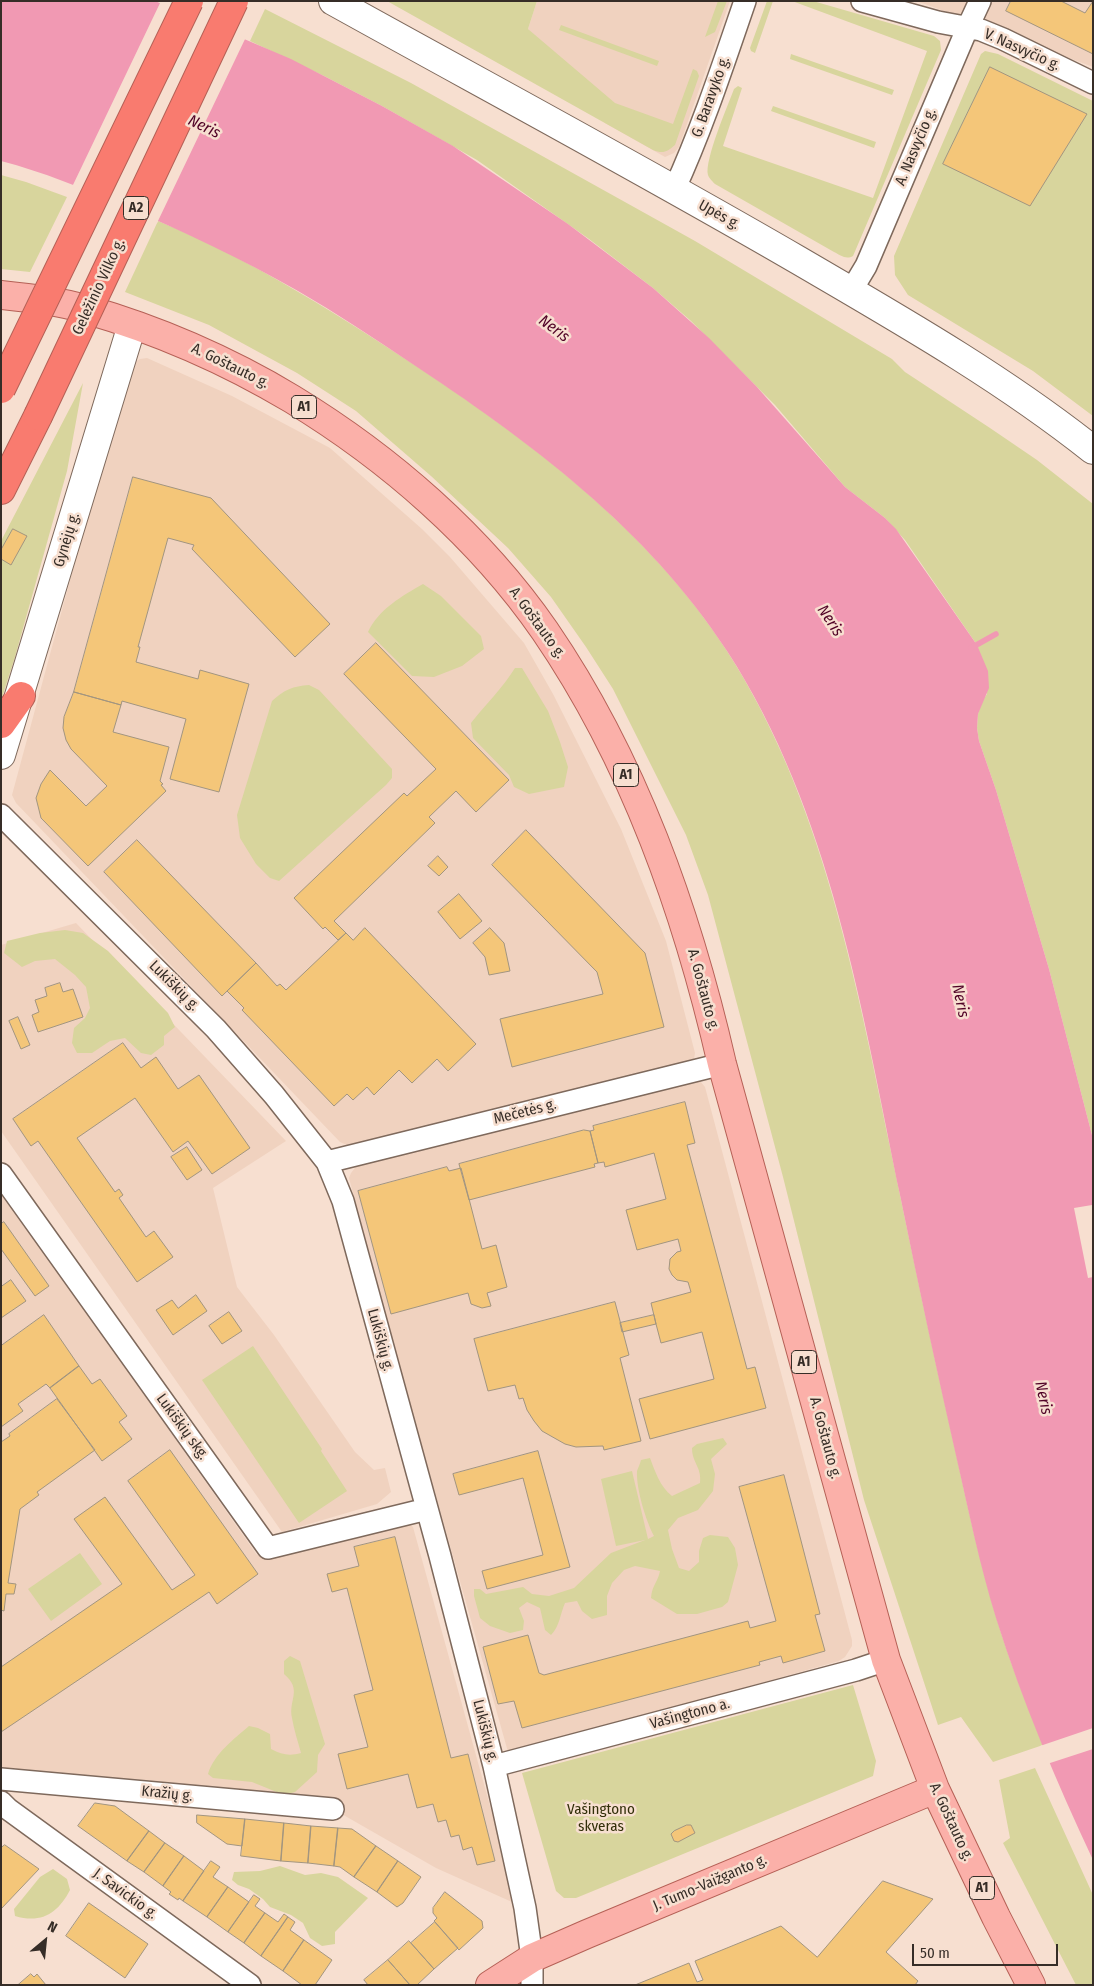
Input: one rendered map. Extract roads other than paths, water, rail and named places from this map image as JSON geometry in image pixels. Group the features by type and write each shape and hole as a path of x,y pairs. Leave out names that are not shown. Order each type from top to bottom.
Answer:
{"highway":[{"path":"1,389 189,1"},
{"name":"Geležinio Vilko g.","path":"1,490 234,1"},
{"path":"1,724 21,696"}],"main road":[{"name":"A. Goštauto g.","path":"1,295 83,308 176,340 228,363 330,423 368,450 417,490 454,525 513,589 544,630 570,670 618,757 638,800 676,896 706,994 722,1064 886,1660 935,1789 996,1917 1031,1985"},
{"name":"J. Tumo-Vaižganto g.","path":"490,1985 532,1972 935,1789"}],"street":[{"name":"Upės g.","path":"333,1 674,190 851,291 1013,392 1093,450"},
{"name":"G. Baravyko g.","path":"674,190 725,61 745,1"},
{"name":"V. Nasvyčio g.","path":"862,1 967,29 981,30 1093,83"},
{"name":"A. Nasvyčio g.","path":"851,291 866,266 980,1"},
{"name":"Gynėjų g.","path":"1,755 21,696 132,325"},
{"name":"Lukiškių g.","path":"1,815 216,1029 274,1095 327,1162 343,1201 427,1509 494,1766 525,1908 532,1972"},
{"name":"Mečetės g.","path":"327,1162 722,1064"},
{"name":"Lukiškių skg.","path":"1,1174 268,1548 427,1509"},
{"name":"Vašingtono a.","path":"494,1766 856,1670 886,1660"},
{"name":"Kražių g.","path":"1,1779 333,1808"},
{"name":"J. Savickio g.","path":"1,1802 250,1985"}],"water":[{"name":"Neris","path":"1,1 155,1 291,59 382,106 453,146 568,224 653,288 709,338 757,387 845,487 896,529 977,645 988,671 989,688 978,714 977,728 979,741 996,790 1049,969 1093,1139 1093,1860 1028,1710 1006,1649 985,1579 970,1520 928,1328 872,1055 838,914 817,845 793,778 763,713 727,651 696,607 661,565 623,526 541,455 453,391 326,308 277,279 234,257 168,225 93,193 48,175 1,161"}],"waterway":[{"path":"971,648 996,634"}],"park label":[{"name":"Vašingtono skveras","path":"601,1818"}]}
